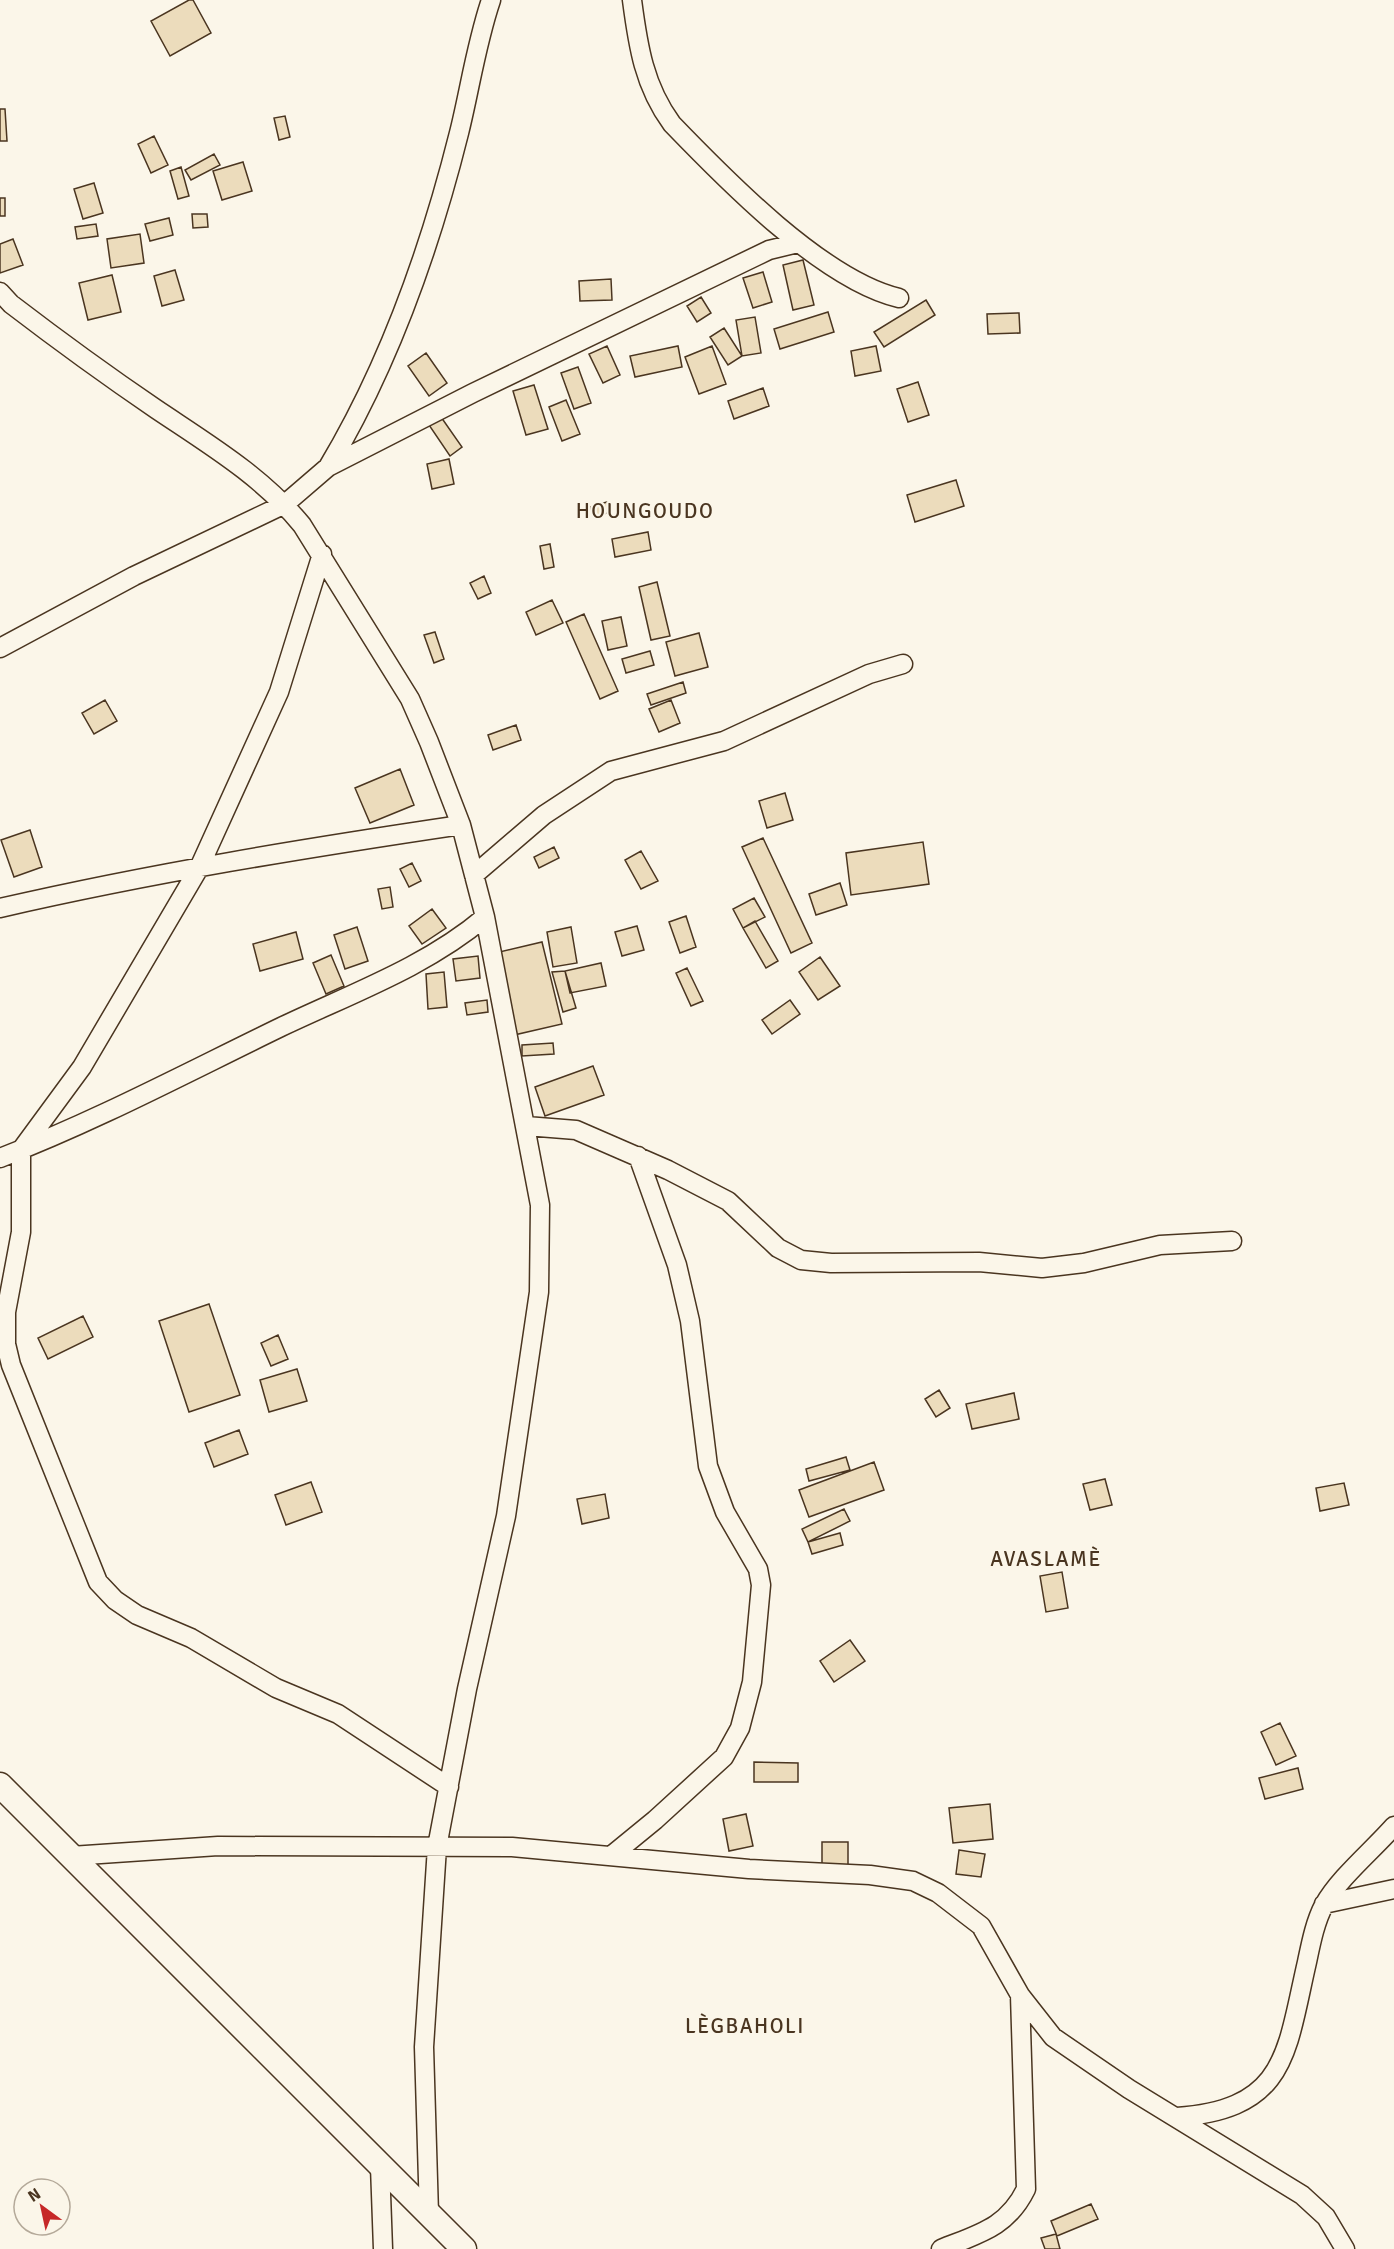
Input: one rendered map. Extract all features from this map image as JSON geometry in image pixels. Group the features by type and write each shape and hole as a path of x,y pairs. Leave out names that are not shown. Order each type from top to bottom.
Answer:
{"street":[{"path":"328,467 356,420 409,298 459,133 481,30 491,0"},
{"path":"632,0 639,55 658,105 698,150 798,243 854,279 880,293 899,298"},
{"path":"0,648 134,576 285,504 328,467 472,393 769,250 798,243"},
{"path":"0,292 11,304 91,365 255,477 285,504 322,554 356,615 410,699 460,825 485,917 540,1205 539,1292 506,1516 467,1689 437,1847 424,2047 429,2214"},
{"path":"322,554 279,692 199,868 82,1067 21,1150 21,1232 6,1312 6,1344 11,1365 98,1582 115,1600 137,1615 191,1638 276,1688 338,1714 448,1787"},
{"path":"474,875 544,815 611,771 724,741 869,674 903,664"},
{"path":"0,908 199,868 460,825"},
{"path":"0,1158 410,967 461,937 485,917"},
{"path":"526,1126 576,1130 638,1156 728,1201 778,1248 801,1260 831,1263 978,1262 1042,1268 1084,1263 1160,1245 1232,1241"},
{"path":"611,1856 724,1757 740,1728 752,1682 761,1585 759,1569 724,1512 708,1466 690,1321 680,1276 638,1156"},
{"path":"0,1785 464,2249"},
{"path":"1177,2117 1223,2111 1255,2093 1271,2080 1285,2051 1314,1929 1324,1904 1394,1826"},
{"path":"70,1856 218,1846 512,1847 748,1869 870,1875 913,1881 938,1893 981,1926 1020,1995 1053,2037 1129,2089 1302,2195 1326,2217 1345,2249"},
{"path":"1324,1904 1394,1889"},
{"path":"941,2249 1000,2223 1016,2209 1026,2189 1020,1995"},
{"path":"380,2166 383,2249"}],"building":[{"path":"193,0 211,33 170,56 151,21"},
{"path":"0,109 5,109 7,141 0,141"},
{"path":"285,116 290,137 279,140 274,118"},
{"path":"154,136 168,165 151,173 138,144"},
{"path":"214,154 220,165 191,180 185,170"},
{"path":"243,162 252,191 222,200 213,171"},
{"path":"181,167 189,196 178,199 170,171"},
{"path":"94,183 103,213 83,219 74,189"},
{"path":"0,198 5,198 5,216 0,216"},
{"path":"192,214 207,214 208,227 193,228"},
{"path":"169,218 173,235 150,241 145,224"},
{"path":"96,224 98,236 77,239 75,227"},
{"path":"140,234 144,263 111,268 107,239"},
{"path":"13,239 23,265 0,273 0,244"},
{"path":"803,260 814,305 793,310 783,265"},
{"path":"175,270 184,300 162,306 154,276"},
{"path":"763,272 772,302 753,308 743,278"},
{"path":"112,275 121,312 88,320 79,283"},
{"path":"611,279 612,300 580,301 579,281"},
{"path":"701,297 711,313 697,322 687,306"},
{"path":"926,300 935,315 884,347 874,332"},
{"path":"828,312 834,332 780,349 774,329"},
{"path":"1019,313 1020,333 988,334 987,314"},
{"path":"755,317 761,353 742,356 736,320"},
{"path":"724,328 742,356 728,365 710,337"},
{"path":"607,346 620,375 603,383 589,354"},
{"path":"678,346 682,367 635,377 630,356"},
{"path":"712,346 726,384 699,394 685,357"},
{"path":"876,346 881,371 855,376 851,351"},
{"path":"426,353 447,383 429,396 408,366"},
{"path":"578,367 591,403 574,409 561,373"},
{"path":"918,382 929,415 908,422 897,389"},
{"path":"534,385 548,429 526,435 513,391"},
{"path":"763,388 769,406 734,419 728,401"},
{"path":"566,400 580,434 562,441 549,407"},
{"path":"441,417 462,447 450,456 429,425"},
{"path":"449,459 454,484 432,489 427,464"},
{"path":"956,480 964,506 915,522 907,495"},
{"path":"607,502 610,512 594,517 590,507"},
{"path":"648,532 651,550 615,557 612,539"},
{"path":"550,544 554,567 544,569 540,546"},
{"path":"484,576 491,593 478,599 470,583"},
{"path":"657,582 670,636 651,640 639,587"},
{"path":"552,600 563,623 536,635 526,612"},
{"path":"584,614 618,691 600,699 566,622"},
{"path":"621,617 627,646 608,650 602,621"},
{"path":"435,632 444,659 434,663 424,635"},
{"path":"699,633 708,667 675,676 666,642"},
{"path":"650,651 654,665 626,673 622,659"},
{"path":"683,682 686,693 651,705 647,694"},
{"path":"105,700 117,721 94,734 82,713"},
{"path":"671,700 680,723 659,732 649,709"},
{"path":"516,725 521,740 493,750 488,735"},
{"path":"400,769 414,805 370,823 355,788"},
{"path":"785,793 793,820 767,828 759,801"},
{"path":"30,830 42,867 14,877 1,840"},
{"path":"763,838 812,943 791,953 742,847"},
{"path":"923,842 929,884 851,895 846,853"},
{"path":"554,847 559,858 539,868 534,857"},
{"path":"641,851 658,881 641,889 625,860"},
{"path":"412,863 421,881 409,887 400,869"},
{"path":"840,883 847,905 816,915 809,894"},
{"path":"390,887 393,907 382,909 378,889"},
{"path":"754,898 765,917 743,928 733,909"},
{"path":"432,909 446,928 422,944 409,926"},
{"path":"686,916 696,947 680,953 669,922"},
{"path":"755,921 778,961 766,968 743,928"},
{"path":"637,926 644,950 622,956 615,932"},
{"path":"357,927 368,961 345,969 334,935"},
{"path":"571,927 577,963 553,967 547,932"},
{"path":"296,932 303,959 260,971 253,944"},
{"path":"542,942 562,1024 514,1035 495,953"},
{"path":"331,955 344,986 326,994 313,963"},
{"path":"478,956 480,978 456,981 453,959"},
{"path":"820,957 840,986 818,1000 799,972"},
{"path":"601,963 606,986 570,993 565,971"},
{"path":"687,968 703,1001 691,1006 676,973"},
{"path":"565,971 576,1008 563,1012 552,972"},
{"path":"444,972 447,1007 428,1009 426,974"},
{"path":"487,1000 488,1012 467,1015 465,1003"},
{"path":"790,1000 800,1014 772,1034 762,1020"},
{"path":"553,1043 554,1054 522,1056 522,1045"},
{"path":"593,1066 604,1095 545,1116 535,1087"},
{"path":"209,1304 240,1395 189,1412 159,1321"},
{"path":"83,1316 93,1337 48,1359 38,1338"},
{"path":"278,1335 288,1359 271,1366 261,1343"},
{"path":"297,1369 307,1401 269,1412 260,1380"},
{"path":"939,1390 950,1408 936,1417 925,1399"},
{"path":"1014,1393 1019,1419 972,1429 966,1404"},
{"path":"239,1430 248,1454 214,1467 205,1443"},
{"path":"846,1457 850,1470 809,1481 806,1469"},
{"path":"874,1462 884,1490 809,1517 799,1490"},
{"path":"1105,1479 1112,1505 1090,1510 1083,1484"},
{"path":"311,1482 322,1512 286,1525 275,1495"},
{"path":"1344,1483 1349,1505 1320,1511 1316,1488"},
{"path":"605,1494 609,1518 582,1524 577,1499"},
{"path":"844,1509 850,1521 808,1542 802,1529"},
{"path":"840,1533 843,1545 812,1554 808,1542"},
{"path":"1062,1572 1068,1608 1046,1612 1040,1576"},
{"path":"850,1640 865,1661 834,1682 820,1661"},
{"path":"1280,1723 1296,1756 1276,1765 1261,1732"},
{"path":"754,1762 798,1763 798,1782 754,1782"},
{"path":"1298,1768 1303,1789 1265,1799 1259,1778"},
{"path":"990,1804 993,1839 953,1843 949,1808"},
{"path":"746,1814 753,1846 729,1851 723,1819"},
{"path":"822,1842 848,1842 848,1869 822,1868"},
{"path":"959,1850 985,1854 981,1877 956,1874"},
{"path":"1091,2204 1098,2219 1057,2236 1051,2221"},
{"path":"1056,2234 1060,2249 1045,2249 1041,2238"}],"district":[{"name":"HOUNGOUDO","path":"645,511"},
{"name":"AVASLAMÈ","path":"1046,1559"},
{"name":"LÈGBAHOLI","path":"745,2026"}]}
